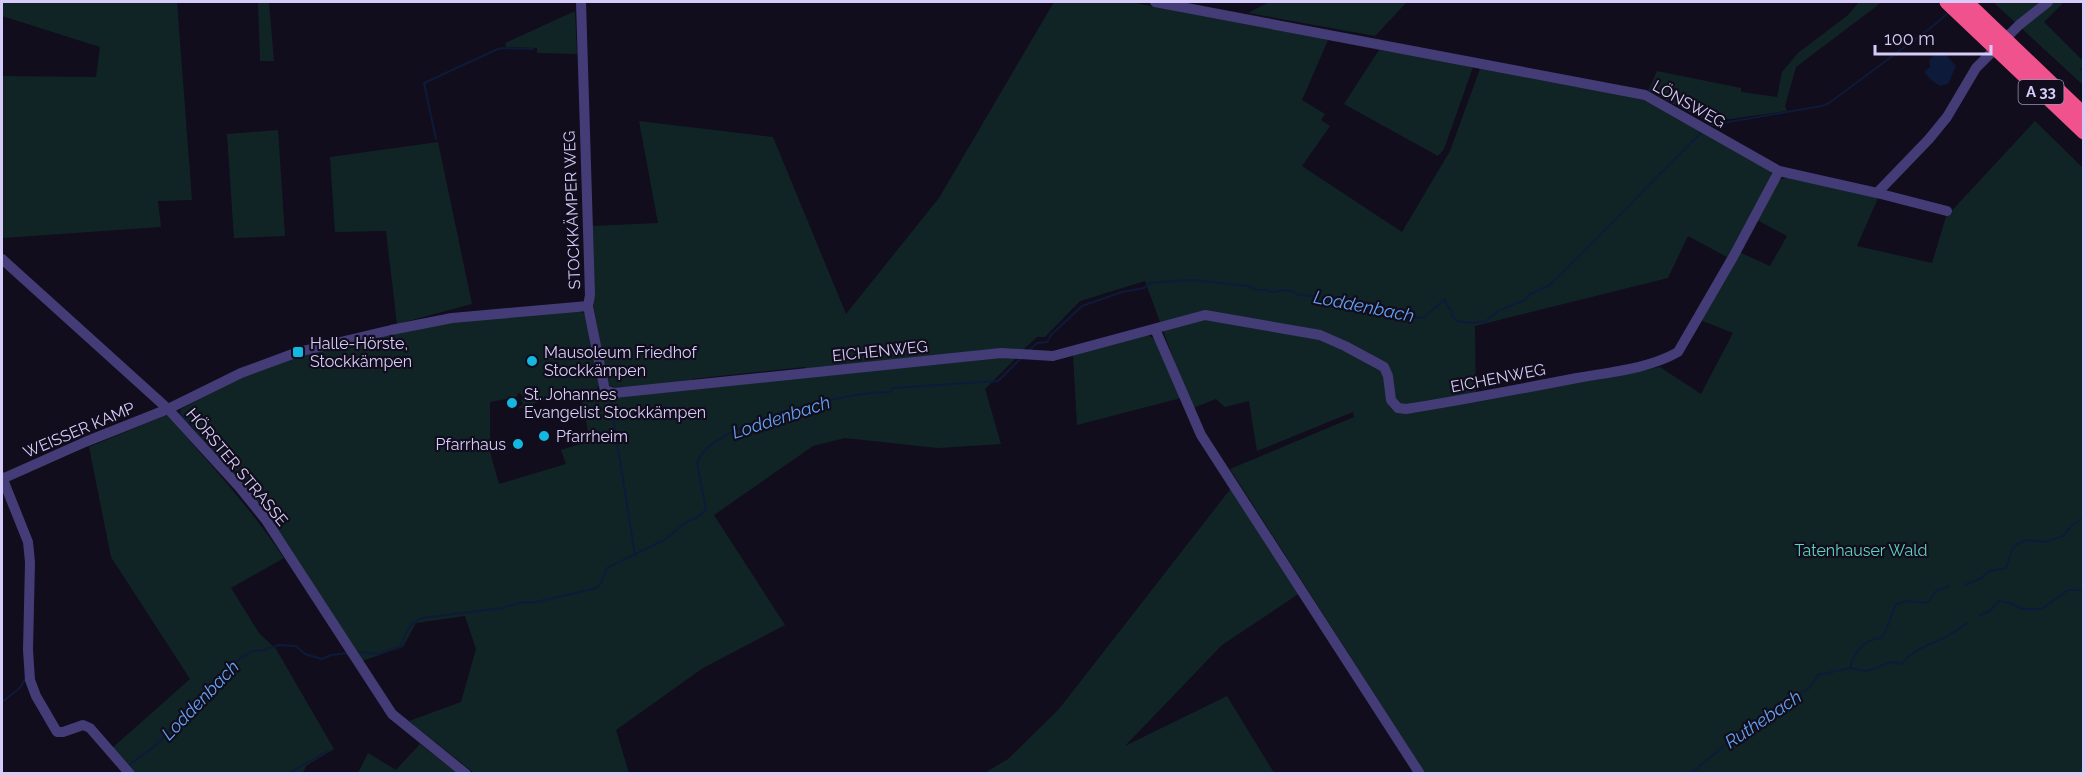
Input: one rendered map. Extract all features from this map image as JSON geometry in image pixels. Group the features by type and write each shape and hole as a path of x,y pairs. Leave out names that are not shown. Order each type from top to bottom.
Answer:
{"highway":[{"name":"A 33","path":"1947,2 1966,7 2084,132"},
{"name":"A 33","path":"2000,42 2084,115"}],"street":[{"name":"STOCKKÄMPER WEG","path":"168,409 282,357 337,342 452,318 588,306 590,295 581,2"},
{"name":"LÖNSWEG","path":"1155,2 1645,95 1779,171 1877,193 1947,212"},
{"path":"1877,193 1947,117 1976,68 2019,25 2048,2"},
{"name":"EICHENWEG","path":"588,306 605,390 614,393 1001,353 1053,356 1205,315 1320,335 1345,346 1384,367 1388,376 1390,400 1398,408 1406,410 1634,367 1666,359 1678,352 1779,171"},
{"name":"HÖRSTER STRASSE","path":"2,259 168,409 241,489 266,520 392,714 466,774"},
{"path":"1155,329 1201,435 1420,774"},
{"name":"WEISSER KAMP","path":"2,478 168,409"},
{"path":"2,478 28,542 30,562 28,663 36,696 57,732 83,725 90,728 130,774"}],"green space":[{"path":"2,2 177,2 192,200 158,201 161,227 2,238 2,76 96,77 100,47 2,16"},
{"path":"258,2 269,2 274,61 260,61"},
{"name":"Tatenhauser Wald","path":"1054,2 1130,2 1328,40 1302,100 1325,114 1321,120 1330,126 1302,166 1402,232 1450,151 1481,66 1643,100 1768,167 1772,175 1727,257 1688,236 1668,278 1475,326 1476,402 1660,367 1701,394 1733,333 1700,320 1739,252 1770,266 1787,236 1757,220 1777,180 1790,177 1878,198 1857,246 1932,263 1946,217 2035,121 2083,168 2083,773 1425,773 1230,469 1354,417 1353,412 1257,451 1249,401 1225,407 1216,399 1193,408 1145,281 1080,301 1045,337 1037,337 1022,351 806,371 805,367 618,389 609,385 606,380 594,308 591,226 658,223 639,121 773,137 846,314 939,198"},
{"path":"1269,2 1407,2 1375,36 1248,13"},
{"path":"1859,2 1882,2 1796,67 1785,106 1787,111 1709,122 1648,91 1657,71 1741,88 1741,92 1777,97 1782,72 1798,53 1848,15"},
{"path":"1993,2 2064,2 2044,22 2083,61 2079,72 2083,69 2083,85"},
{"path":"575,11 577,54 537,53 537,48 506,47 505,43"},
{"path":"1379,50 1470,64 1473,67 1444,149 1438,156 1344,104"},
{"path":"278,130 285,236 234,238 227,134"},
{"path":"438,142 472,304 397,324 386,231 335,232 330,157"},
{"path":"578,311 584,313 588,319 599,385 596,391 599,396 1017,357 985,389 1001,444 938,448 845,438 813,446 714,515 785,625 703,668 616,730 629,773 474,773 409,721 461,702 476,649 465,616 416,623 403,647 362,661 267,515 180,413 181,409 242,377 283,360 449,321","holes":["518,393 521,394 523,404 519,409 538,402 569,396 572,399 581,397 590,441 561,450 566,464 499,484 490,452 490,402 517,397"]},
{"path":"1146,334 1154,339 1181,398 1077,425 1073,355"},
{"path":"167,415 242,502 284,558 231,588 259,633 276,649 334,749 306,766 303,773 133,773 111,749 190,679 111,557 89,447"},
{"path":"1232,487 1300,593 1222,645 1125,746 1227,696 1274,773 983,774 1008,759 1059,709"},
{"path":"420,744 457,773 358,773 368,753 396,770"}],"water":[{"path":"1938,52 1945,54 1956,66 1948,84 1940,86 1924,72 1930,67 1929,60"}],"waterway":[{"name":"Loddenbach","path":"1711,125 1829,103 1949,12"},
{"path":"436,139 424,83 498,49 533,49"},
{"name":"Loddenbach","path":"1028,351 1037,343 1047,342 1051,335 1082,306 1122,292 1144,288 1150,283 1173,281 1193,280 1248,286 1256,290 1273,292 1292,291 1298,295 1333,298 1338,302 1371,312 1423,318 1445,299 1457,321 1473,323 1486,321 1498,311 1525,300 1530,294 1550,285 1702,132"},
{"name":"Loddenbach","path":"359,652 379,654 401,646 408,629 422,618 502,608 597,588 607,568 664,540 706,510 697,463 708,448 727,434 754,422 815,403 890,392 893,388 998,381 1021,358"},
{"path":"617,387 623,387"},
{"path":"612,398 635,555"},
{"path":"180,414 188,423"},
{"path":"1965,585 1981,578 1989,571 2006,568 2013,548 2019,543 2029,540 2045,542 2063,536 2072,525 2084,518"},
{"path":"1850,668 1860,647 1869,641 1881,638 1896,604 1908,601 1925,603 1936,591 1949,586"},
{"name":"Ruthebach","path":"1980,615 1990,611 1999,601 2022,609 2042,609 2068,590 2084,590"},
{"name":"Ruthebach","path":"1690,774 1730,739 1753,727 1786,701 1809,688 1818,675 1850,668 1867,671 1891,662 1901,664 1919,649 1944,638 1967,623"},
{"name":"Loddenbach","path":"129,765 161,741 176,720 195,701 224,680 230,665 252,651 279,645 296,646 305,654 322,659 331,655 349,653"},
{"path":"2,702 20,688 25,679"},
{"path":"287,774 328,751"}],"place":[{"name":"Halle-Hörste, Stockkämpen","path":"298,352"},
{"name":"Mausoleum Friedhof Stockkämpen","path":"532,361"},
{"name":"St. Johannes Evangelist Stockkämpen","path":"512,403"},
{"name":"Pfarrheim","path":"544,436"},
{"name":"Pfarrhaus","path":"518,444"}]}
